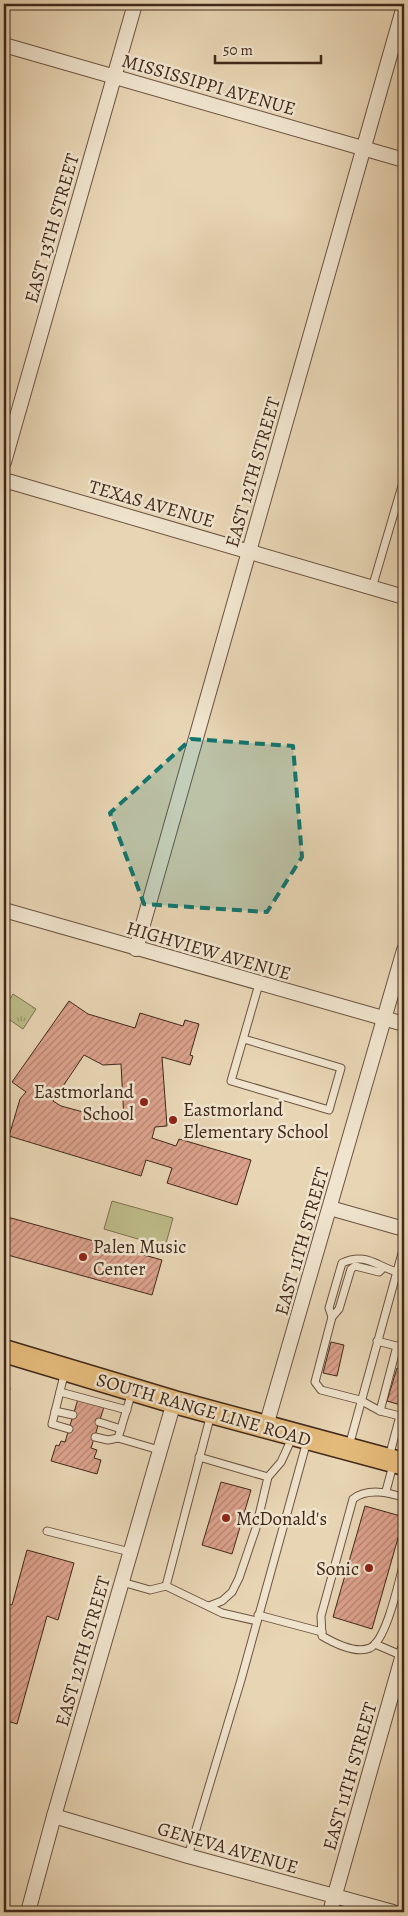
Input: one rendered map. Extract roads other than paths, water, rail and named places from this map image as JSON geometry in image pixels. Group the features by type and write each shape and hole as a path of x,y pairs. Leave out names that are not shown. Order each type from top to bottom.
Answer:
{"main road":[{"name":"SOUTH RANGE LINE ROAD","path":"4,1352 66,1370 130,1400 174,1402 396,1462"}],"street":[{"name":"EAST 13TH STREET","path":"4,462 135,4"},
{"name":"EAST 12TH STREET","path":"136,948 404,6"},
{"name":"MISSISSIPPI AVENUE","path":"4,45 404,160"},
{"name":"TEXAS AVENUE","path":"4,480 404,597"},
{"name":"HIGHVIEW AVENUE","path":"4,910 404,1024"},
{"name":"EAST 11TH STREET","path":"266,1426 404,950"},
{"path":"330,1208 404,1229"},
{"name":"EAST 12TH STREET","path":"28,1912 174,1402"},
{"name":"EAST 11TH STREET","path":"330,1912 403,1654"},
{"name":"GENEVA AVENUE","path":"54,1816 188,1856 393,1912"}],"lane":[{"path":"372,588 404,479"},
{"path":"244,1039 341,1068 329,1110 231,1080 259,984"},
{"path":"348,1449 404,1246"},
{"path":"332,1317 329,1308 342,1262 355,1257 378,1263 383,1268 397,1272"},
{"path":"383,1268 379,1272 355,1266 351,1270 339,1309 332,1317 315,1382 321,1390 360,1400 380,1410 402,1417 396,1462 386,1491"},
{"path":"377,1341 401,1347 380,1410"},
{"path":"66,1370 52,1424 69,1429"},
{"path":"60,1392 130,1400 118,1438"},
{"path":"56,1411 73,1415"},
{"path":"166,1586 211,1412"},
{"path":"99,1422 121,1429"},
{"path":"209,1606 222,1601 232,1592 239,1578 256,1528 268,1477 300,1436"},
{"path":"188,1856 204,1809 258,1618 300,1436"},
{"path":"95,1437 108,1440 118,1438 159,1450"},
{"path":"199,1456 268,1477"},
{"path":"404,1498 386,1491 357,1495 353,1499 321,1616 322,1636 337,1644 362,1650 374,1644 383,1630 404,1562"},
{"path":"48,1531 130,1552"},
{"path":"122,1582 150,1590 166,1586 222,1613 258,1618 322,1632"},
{"path":"374,1644 403,1654"}],"place":[{"name":"Eastmorland School","path":"144,1102"},
{"name":"Eastmorland Elementary School","path":"173,1120"},
{"name":"Palen Music Center","path":"83,1257"},
{"name":"McDonald's","path":"226,1518"},
{"name":"Sonic","path":"369,1568"}]}
